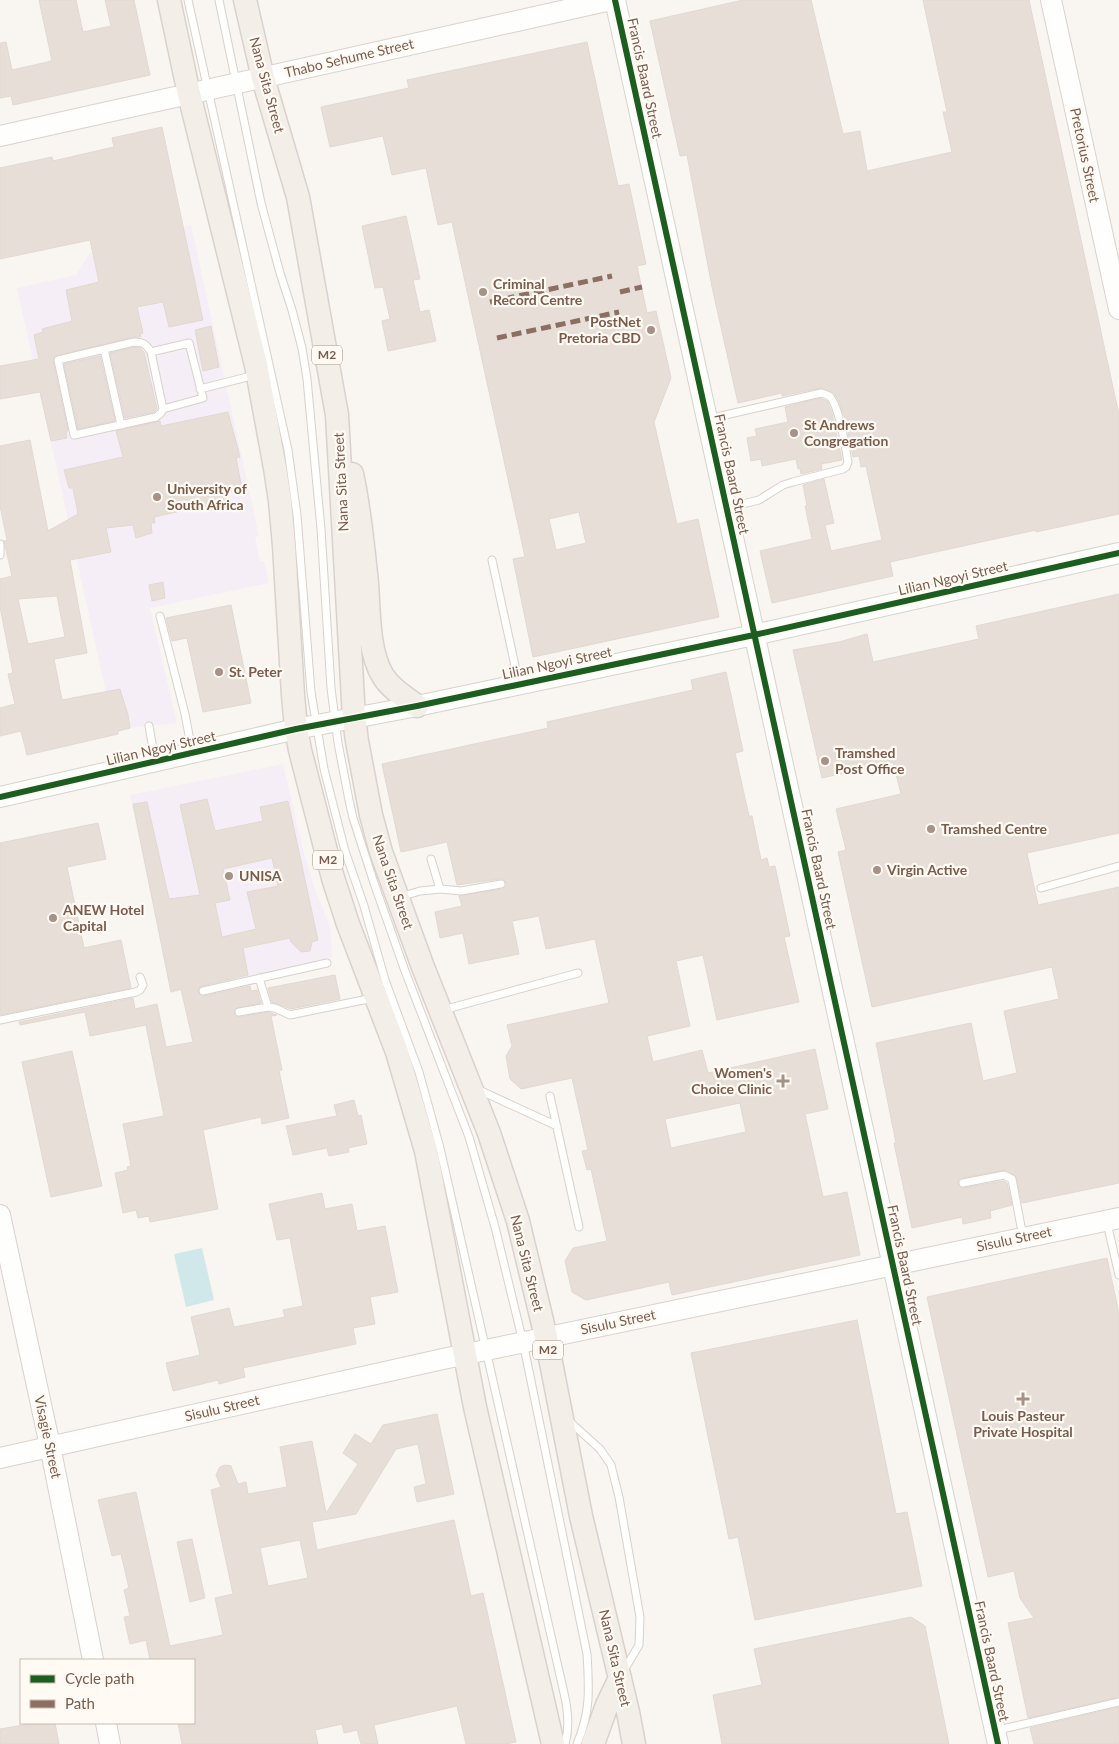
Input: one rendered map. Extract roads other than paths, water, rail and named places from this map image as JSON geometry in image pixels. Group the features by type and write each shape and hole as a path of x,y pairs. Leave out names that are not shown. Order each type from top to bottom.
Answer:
{"main road":[{"name":"M2","path":"169,0 198,92 258,375 280,501 306,727 333,878 348,924 407,1082 426,1151 464,1354 554,1744"},
{"name":"Nana Sita Street","path":"244,0 263,78 298,197 337,414 345,719 357,741 371,815 381,852 440,1011 472,1087 518,1221 546,1337 581,1516 634,1744"},
{"path":"337,414 349,456 361,522 371,635 376,663 383,677 393,688 417,706"},
{"path":"593,1744 620,1678"}],"street":[{"name":"Thabo Sehume Street","path":"0,136 611,0"},
{"name":"Francis Baard Street","path":"615,0 996,1737"},
{"name":"Pretorius Street","path":"1051,0 1119,309"},
{"name":"Lilian Ngoyi Street","path":"0,797 306,727 417,706 754,635 1119,553"},
{"name":"Visagie Street","path":"0,1215 50,1446 93,1659"},
{"name":"Sisulu Street","path":"0,1458 464,1354 1113,1219"},
{"path":"106,1724 110,1744"}],"lane":[{"path":"188,0 198,92 288,450 297,515 311,692 306,727 333,805 385,980 419,1072 440,1148 568,1711 568,1729 565,1744"},
{"path":"219,0 261,203 294,320 307,379 320,520 331,688 345,719 349,800 355,826 405,971 469,1137 495,1227 523,1342 587,1654 590,1700 586,1722 578,1744"},
{"path":"134,342 141,342 146,345 150,352 163,408 161,413 153,418 74,435 58,360 134,342"},
{"path":"150,352 189,343 203,398 163,408"},
{"path":"104,349 121,425"},
{"path":"200,389 258,375"},
{"path":"708,419 821,393 827,394 832,399 838,417 848,462 843,469 783,485 759,500 727,508"},
{"path":"0,544 0,554"},
{"path":"492,560 519,684"},
{"path":"160,616 185,714 192,754"},
{"path":"148,726 156,762"},
{"path":"431,859 440,889"},
{"path":"1041,888 1119,866"},
{"path":"398,898 420,890 461,891 501,884"},
{"path":"202,991 327,963"},
{"path":"440,1011 578,973"},
{"path":"0,1020 136,992 143,985 140,977"},
{"path":"259,978 268,1007"},
{"path":"239,1012 268,1007 290,1015 376,997"},
{"path":"472,1087 557,1126"},
{"path":"550,1096 579,1227"},
{"path":"963,1183 1004,1175 1012,1179 1023,1238"},
{"path":"1113,1219 1119,1275"},
{"path":"562,1414 600,1449 611,1465 619,1496 640,1617 638,1645 620,1678"},
{"path":"996,1737 1119,1702"}],"water":[{"path":"202,1248 214,1300 186,1307 174,1254"}],"place":[{"name":"Criminal Record Centre","path":"483,292"},
{"name":"PostNet Pretoria CBD","path":"651,330"},
{"name":"St Andrews Congregation","path":"794,433"},
{"name":"University of South Africa","path":"157,497"},
{"name":"St. Peter","path":"219,672"},
{"name":"Tramshed Post Office","path":"825,761"},
{"name":"Tramshed Centre","path":"931,829"},
{"name":"Virgin Active","path":"877,870"},
{"name":"UNISA","path":"229,876"},
{"name":"ANEW Hotel Capital","path":"53,918"},
{"name":"Women's Choice Clinic","path":"783,1081"},
{"name":"Louis Pasteur Private Hospital","path":"1023,1399"}]}
